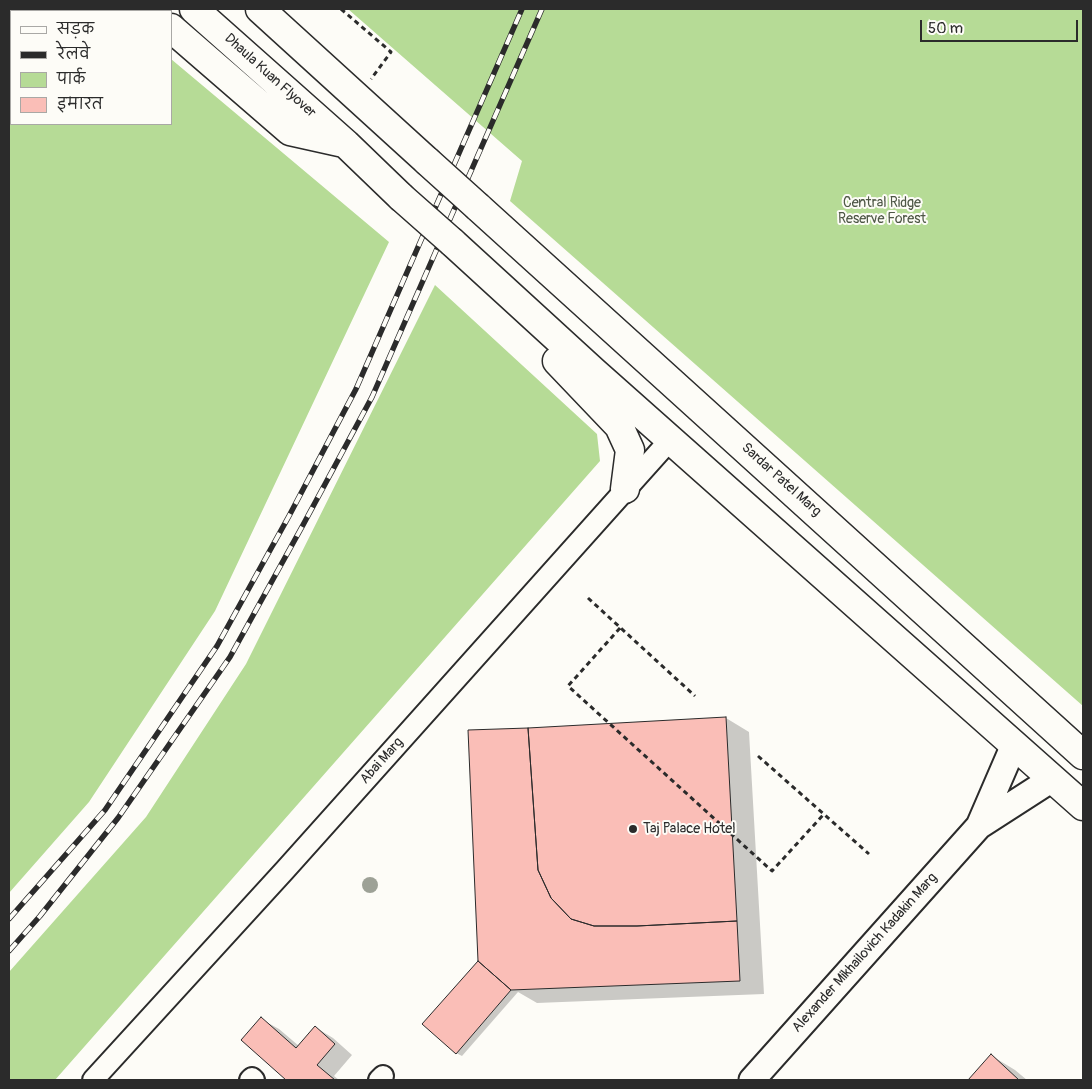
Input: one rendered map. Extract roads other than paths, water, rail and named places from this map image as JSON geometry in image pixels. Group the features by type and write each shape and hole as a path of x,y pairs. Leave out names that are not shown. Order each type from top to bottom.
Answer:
{"main road":[{"name":"Dhaula Kuan Flyover","path":"194,9 346,144 459,249"},
{"name":"Sardar Patel Marg","path":"260,9 1083,755"},
{"path":"172,29 290,131 346,144"},
{"path":"459,249 670,440 1083,806"},
{"path":"459,249 477,279 619,426 630,450 626,489"}],"street":[{"name":"Abai Marg","path":"93,1080 285,870 670,440"},
{"path":"979,826 1014,745"},
{"path":"979,826 1052,779"},
{"name":"Alexander Mikhailovich Kadakin Marg","path":"752,1080 979,826"},
{"path":"250,1080 252,1078 254,1080"}],"railway":[{"path":"9,919 105,810 217,646 356,389 522,9"},
{"path":"9,951 40,916 118,818 230,657 372,397 542,9"}],"place":[{"name":"Taj Palace Hotel","path":"633,829"}],"park label":[{"name":"Central Ridge Reserve Forest","path":"882,212"}]}
